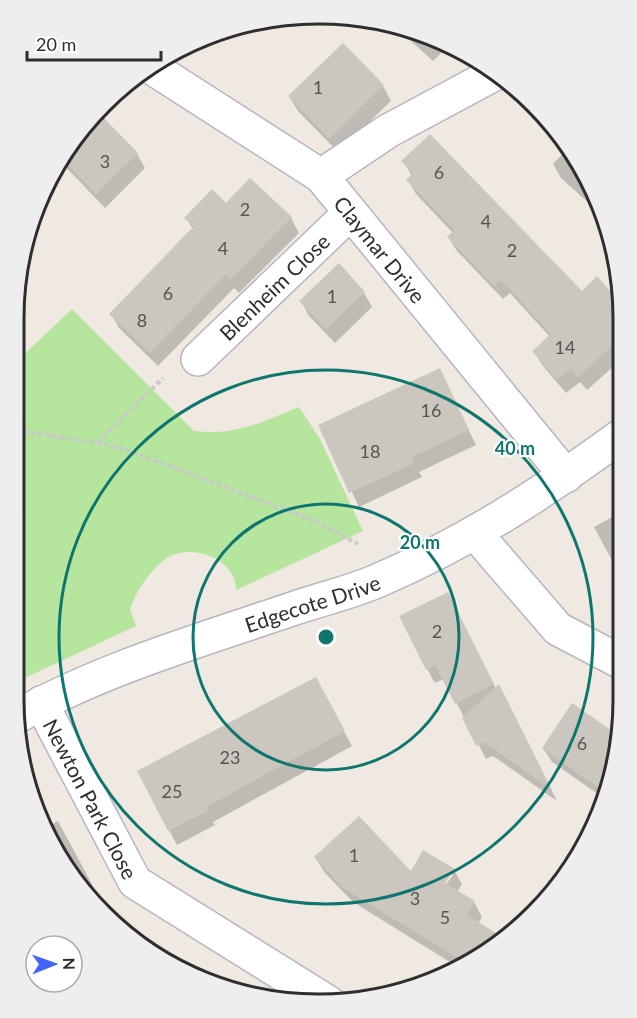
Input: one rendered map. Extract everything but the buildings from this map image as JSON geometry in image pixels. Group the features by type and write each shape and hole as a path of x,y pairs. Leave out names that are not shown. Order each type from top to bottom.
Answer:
{"street":[{"name":"Claymar Drive","path":"158,72 321,177 566,476"},
{"path":"321,177 388,131 487,78"},
{"name":"Blenheim Close","path":"198,359 350,213"},
{"name":"Edgecote Drive","path":"29,710 145,659 375,581 476,534 566,476 613,442"},
{"path":"476,534 558,629 613,658"},
{"name":"Newton Park Close","path":"29,710 135,882 314,994"}],"path":[{"path":"98,443 165,376 198,359"},
{"path":"24,431 127,450 315,521 356,545 366,542"}],"green space":[{"path":"72,309 194,431 235,430 260,423 299,407 320,439 363,531 236,590 234,579 220,561 198,553 186,552 174,555 153,570 136,595 130,609 136,626 24,678 24,354"}]}
